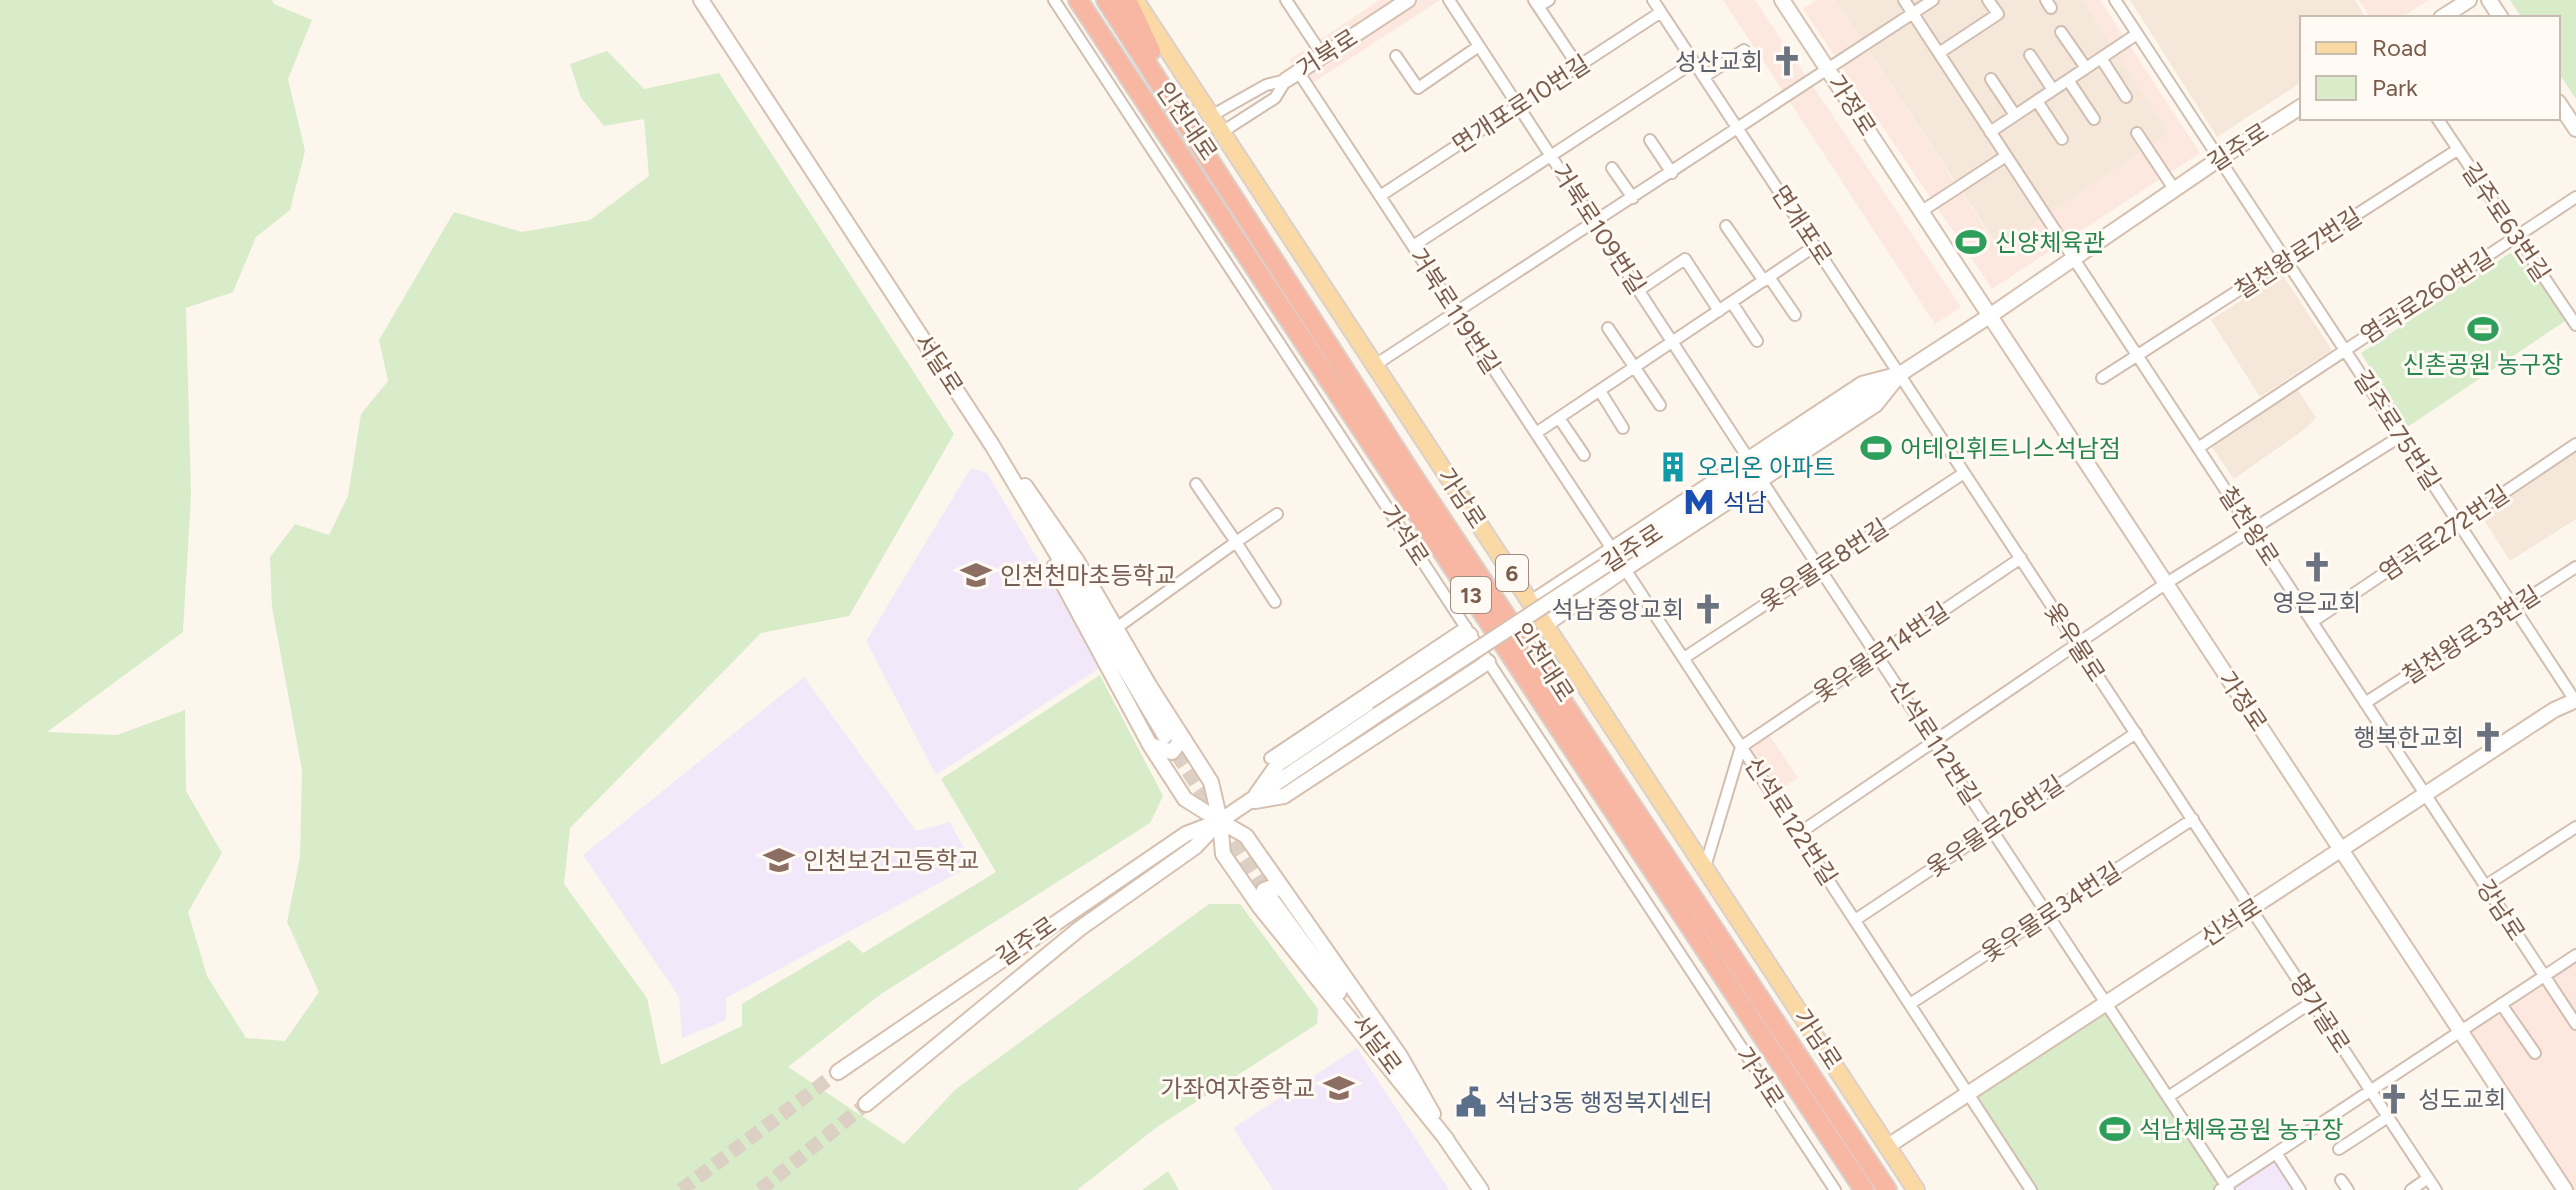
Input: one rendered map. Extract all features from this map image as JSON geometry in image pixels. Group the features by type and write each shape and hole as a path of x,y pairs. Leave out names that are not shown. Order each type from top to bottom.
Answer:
{"highway":[{"path":"1070,0 1102,37"},
{"name":"인천대로","path":"1078,0 1864,1190"},
{"name":"인천대로","path":"1106,0 1413,476 1887,1190"},
{"path":"1138,2 1189,125"}],"main road":[{"name":"가남로","path":"1138,2 1916,1190"}],"street":[{"name":"서달로","path":"701,0 992,445 1171,733"},
{"name":"가석로","path":"1054,0 1835,1190"},
{"path":"1286,0 1323,56"},
{"name":"거북로","path":"1293,76 1408,0"},
{"name":"거북로109번길","path":"1449,0 1748,458"},
{"path":"1549,0 1536,3 1578,66"},
{"name":"면개포로","path":"1653,0 1900,374"},
{"name":"가정로","path":"1782,0 2565,1190"},
{"name":"칠천왕로","path":"1904,0 2425,795"},
{"path":"1375,365 1595,224 1933,0"},
{"path":"1939,53 1998,14 1988,0"},
{"name":"길주로75번길","path":"2115,0 2576,701"},
{"path":"2444,16 2469,0"},
{"name":"면개포로10번길","path":"1380,196 1661,12"},
{"path":"2061,32 2086,68"},
{"path":"1990,132 2137,34"},
{"name":"거북로","path":"1396,56 1418,88 1479,46"},
{"path":"1704,77 1744,50"},
{"path":"2030,55 2053,90"},
{"path":"2101,58 2126,97"},
{"path":"1413,246 1694,62"},
{"path":"1211,116 1266,85 1293,76"},
{"path":"1222,132 1275,98 1293,76"},
{"name":"거북로119번길","path":"1293,76 1380,196 1612,548"},
{"path":"1991,79 2015,115"},
{"path":"2068,80 2094,119"},
{"path":"2037,101 2062,139"},
{"path":"2560,105 2576,129"},
{"name":"길주로","path":"838,1072 1186,834 1220,821 1251,801 1377,715 1991,315 2174,189 2300,107"},
{"name":"길주로63번길","path":"2438,120 2576,325"},
{"path":"2137,133 2174,189"},
{"path":"1650,140 1672,173"},
{"name":"칠천왕로7번길","path":"2102,378 2457,150"},
{"path":"1922,211 2006,156"},
{"path":"1612,168 1633,198"},
{"name":"염곡로260번길","path":"2198,448 2576,197"},
{"path":"1726,226 1795,315"},
{"path":"1536,433 1815,246"},
{"path":"1639,290 1685,259 1719,311"},
{"path":"1732,303 1757,341"},
{"path":"1608,328 1660,405"},
{"path":"1531,603 1862,384 1900,374"},
{"path":"1545,625 1875,405 1900,374"},
{"name":"옻우물로","path":"1900,374 2251,909"},
{"path":"1600,391 1623,428"},
{"path":"1559,418 1584,455"},
{"path":"1798,834 2165,584 2401,436"},
{"name":"염곡로272번길","path":"2312,622 2576,444"},
{"path":"992,445 1060,534 1179,743 1172,752 1150,745"},
{"path":"992,445 1019,503 1150,745 1185,799 1246,836 1272,898"},
{"name":"옻우물로8번길","path":"1684,658 1964,473"},
{"name":"신석로112번길","path":"1762,481 2168,1097 2225,1189"},
{"path":"1196,484 1275,602"},
{"path":"1115,629 1277,514"},
{"name":"신석로122번길","path":"1612,548 2031,1190"},
{"name":"옻우물로14번길","path":"1741,747 2021,558"},
{"name":"칠천왕로33번길","path":"2365,703 2576,567"},
{"path":"1270,758 1468,631"},
{"name":"길주로","path":"1251,801 1278,764 1468,631"},
{"name":"길주로","path":"1251,801 1284,796 1488,662"},
{"name":"신석로","path":"1888,1146 2554,710 2576,701"},
{"path":"1171,733 1211,782 1220,821 1223,854 1272,898"},
{"name":"옻우물로26번길","path":"1855,920 2136,733"},
{"path":"1705,867 1741,747"},
{"name":"강남로","path":"2425,795 2576,1024"},
{"name":"옻우물로34번길","path":"1910,1004 2193,819"},
{"name":"길주로","path":"866,1104 1079,929 1195,847 1220,821"},
{"path":"2485,886 2576,827"},
{"name":"서달로","path":"1272,898 1481,1190"},
{"name":"명가골로","path":"2251,909 2436,1190"},
{"path":"2225,1189 2576,955"},
{"path":"2168,1097 2312,1002"},
{"path":"2501,1004 2535,1053"},
{"path":"2339,1149 2388,1117"},
{"path":"2276,1153 2300,1190"},
{"path":"2411,1190 2428,1178"},
{"path":"2341,1180 2348,1190"}],"shaded area":[{"path":"1380,0 1440,0 1308,86 1289,60"},
{"path":"1723,0 1755,0 1961,307 1935,324"},
{"path":"1817,0 1835,0 1998,248 2169,133 2083,0 2100,0 2200,153 1992,289 1803,9"},
{"path":"1835,0 2083,0 2169,133 1999,248"},
{"path":"2130,0 2355,0 2365,16 2300,16 2300,83 2217,137"},
{"path":"2359,0 2429,0 2403,16 2370,16"},
{"path":"2282,274 2332,350 2260,397 2211,320"},
{"path":"2294,384 2316,418 2234,479 2208,442"},
{"path":"2576,447 2576,519 2510,561 2479,512"},
{"name":"인천천마초등학교","path":"971,468 987,473 1101,667 936,775 866,641"},
{"name":"인천보건고등학교","path":"804,677 916,831 950,822 973,865 726,998 726,1020 682,1038 679,997 583,855"},
{"path":"1766,730 1798,778 1773,794 1741,747"},
{"path":"2576,959 2576,1190 2569,1190 2465,1031"},
{"name":"가좌여자중학교","path":"1357,1048 1449,1190 1273,1190 1233,1128"},
{"path":"2276,1153 2300,1190 2229,1190"}],"green space":[{"path":"0,0 272,0 274,4 312,20 288,79 305,151 290,210 256,237 233,292 186,308 191,495 183,632 47,732 117,735 185,710 186,791 222,853 188,912 207,976 246,1038 285,1041 319,992 287,922 300,857 302,770 272,607 270,557 295,524 329,535 348,496 361,414 388,381 379,340 454,212 522,232 590,220 649,176 644,119 604,126 581,98 570,64 607,51 644,89 719,73 954,434 849,616 761,633 570,828 564,884 647,998 661,1065 742,1026 742,1004 849,940 863,953 996,872 941,779 1100,675 1163,796 1150,823 881,994 788,1067 904,1144 956,1089 1209,904 1240,904 1318,1009 1317,1024 1157,1127 1077,1190 0,1190"},
{"path":"2510,0 2576,0 2576,99 2560,75 2560,16 2521,16"},
{"path":"2522,245 2571,317 2406,428 2361,353"},
{"path":"2107,1004 2226,1186 2220,1190 2033,1190 1969,1095"},
{"path":"1168,1171 1179,1190 1142,1190"}],"tunnel":[{"path":"1165,736 1271,899"},
{"path":"681,1190 838,1072"},
{"path":"760,1190 866,1104"}],"place":[{"name":"성산교회","path":"1787,61"},
{"name":"신양체육관","path":"1971,242"},
{"name":"신촌공원 농구장","path":"2483,329"},
{"name":"어테인휘트니스석남점","path":"1876,448"},
{"name":"오리온 아파트","path":"1673,467"},
{"name":"석남","path":"1699,502"},
{"name":"영은교회","path":"2317,567"},
{"name":"인천천마초등학교","path":"976,575"},
{"name":"석남중앙교회","path":"1708,609"},
{"name":"행복한교회","path":"2488,737"},
{"name":"인천보건고등학교","path":"779,860"},
{"name":"가좌여자중학교","path":"1339,1088"},
{"name":"성도교회","path":"2394,1099"},
{"name":"석남3동 행정복지센터","path":"1471,1102"},
{"name":"석남체육공원 농구장","path":"2115,1129"}]}
